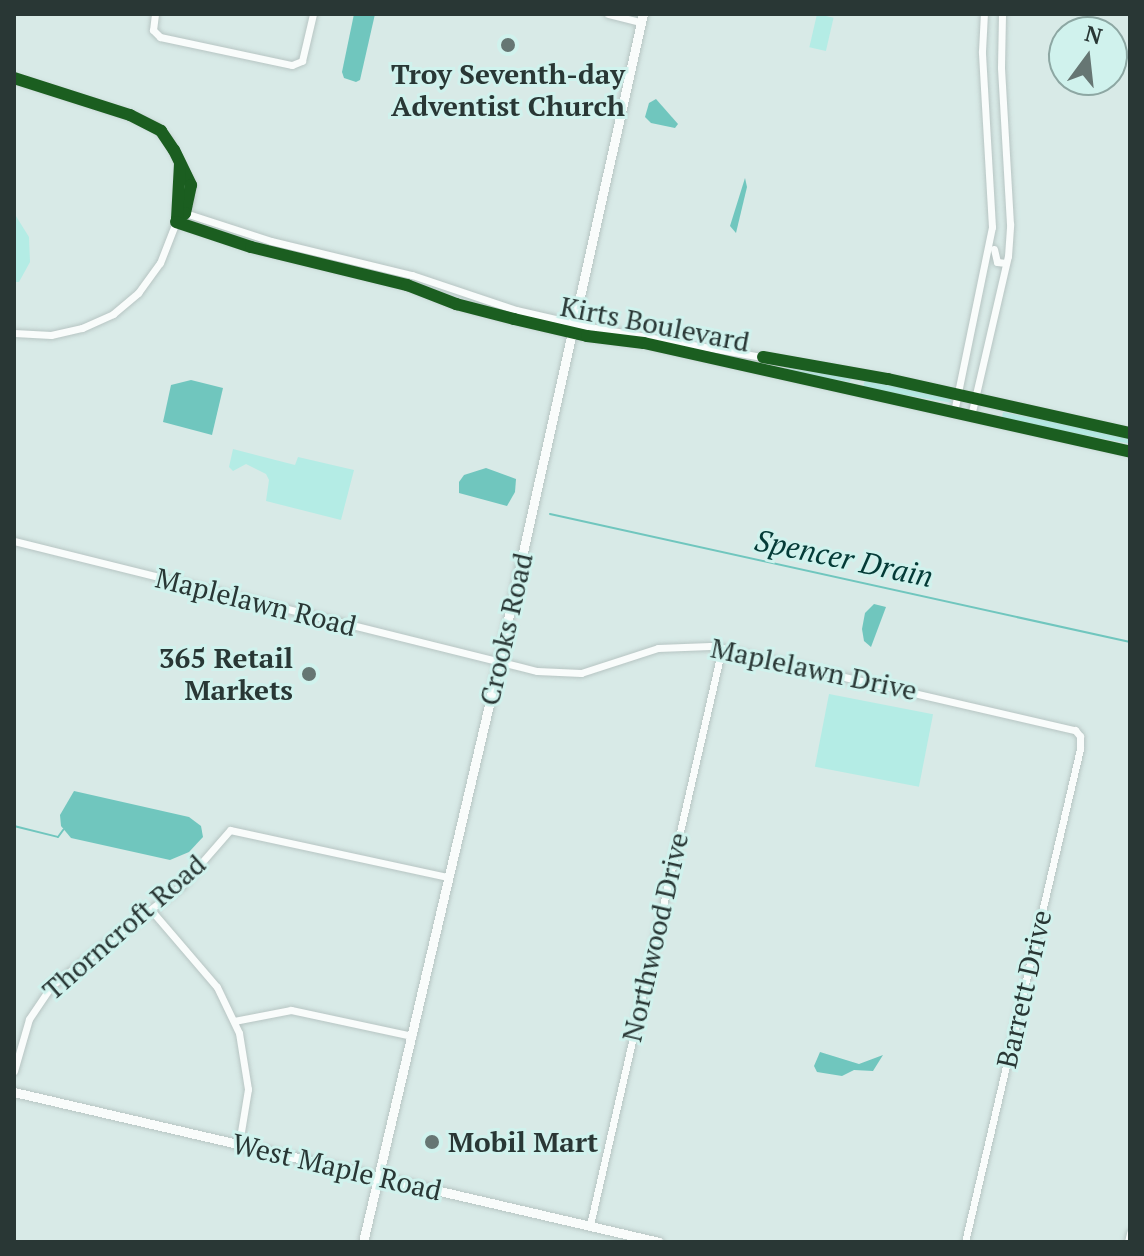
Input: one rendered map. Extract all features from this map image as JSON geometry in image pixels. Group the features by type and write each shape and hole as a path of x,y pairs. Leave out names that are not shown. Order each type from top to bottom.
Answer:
{"main road":[{"name":"Crooks Road","path":"363,1242 499,662 642,18"},
{"name":"West Maple Road","path":"14,1092 659,1242"}],"street":[{"path":"155,14 153,30 160,37 292,65 302,61 313,14"},
{"path":"608,14 642,18"},
{"path":"954,412 991,239 993,198 986,105 984,14"},
{"path":"971,416 1006,263 1011,200 1004,108 1002,14"},
{"path":"14,78 148,122 168,140 191,185 185,213 177,220"},
{"path":"986,105 1004,108"},
{"path":"988,135 1002,136 1006,142"},
{"path":"14,333 60,334 113,314 138,293 155,272 177,220 180,164"},
{"name":"Kirts Boulevard","path":"185,213 271,241 412,275 574,328 859,374 1130,433"},
{"name":"Kirts Boulevard","path":"177,220 251,247 407,285 456,304 1130,452"},
{"path":"991,239 994,258 1006,263"},
{"path":"779,373 785,361"},
{"path":"848,389 857,385 859,374"},
{"path":"996,422 995,413 1004,405"},
{"name":"Maplelawn Road","path":"14,541 499,662"},
{"name":"Maplelawn Drive","path":"499,662 548,673 575,674 670,646 722,648 1062,724 1080,736"},
{"name":"Northwood Drive","path":"590,1225 722,648"},
{"name":"Barrett Drive","path":"965,1242 1080,749 1080,736"},
{"name":"Thorncroft Road","path":"14,1071 25,1027 51,986 196,872 226,832 243,831 448,877"},
{"path":"151,910 212,980 234,1021 245,1053 248,1089 239,1144"},
{"path":"234,1021 291,1010 412,1036"},
{"path":"1128,1242 1130,1233"}],"shaded area":[{"path":"354,14 375,14 360,80 356,82 344,78 342,72"},
{"path":"817,14 834,18 826,51 809,47"},
{"path":"656,99 678,124 675,128 651,123 645,117 649,103"},
{"path":"745,178 747,187 736,233 730,226"},
{"path":"14,213 29,237 30,262 19,282 14,282"},
{"path":"786,368 851,376 850,382 785,371"},
{"path":"865,378 947,396 953,403 863,388"},
{"path":"191,380 223,388 212,435 163,422 171,385"},
{"path":"1003,412 1130,437 1128,443 1002,419"},
{"path":"233,449 295,465 298,457 354,470 341,520 266,501 269,480 266,474 246,464 233,471 229,467"},
{"path":"486,468 516,479 515,492 507,506 459,493 459,482 464,475"},
{"path":"874,604 886,607 871,647 864,641 862,629 865,613"},
{"path":"829,694 933,714 919,787 815,767"},
{"path":"74,791 189,817 201,826 203,837 189,852 170,860 71,838 61,826 60,815"},
{"path":"820,1052 859,1064 883,1055 873,1071 854,1070 842,1076 817,1072 814,1066"}],"waterway":[{"name":"Spencer Drain","path":"550,514 1130,642"},
{"path":"14,826 58,837 63,830"}],"cycle path":[{"path":"14,78 130,115 161,131 174,150 191,185 185,213 177,219 180,164"},
{"path":"176,222 251,247 407,285 456,304 514,319 587,336 644,343 1130,452"},
{"path":"763,357 888,379 1130,433"}],"place":[{"name":"Troy Seventh-day Adventist Church","path":"508,45"},
{"name":"365 Retail Markets","path":"309,674"},
{"name":"Mobil Mart","path":"432,1142"}]}
